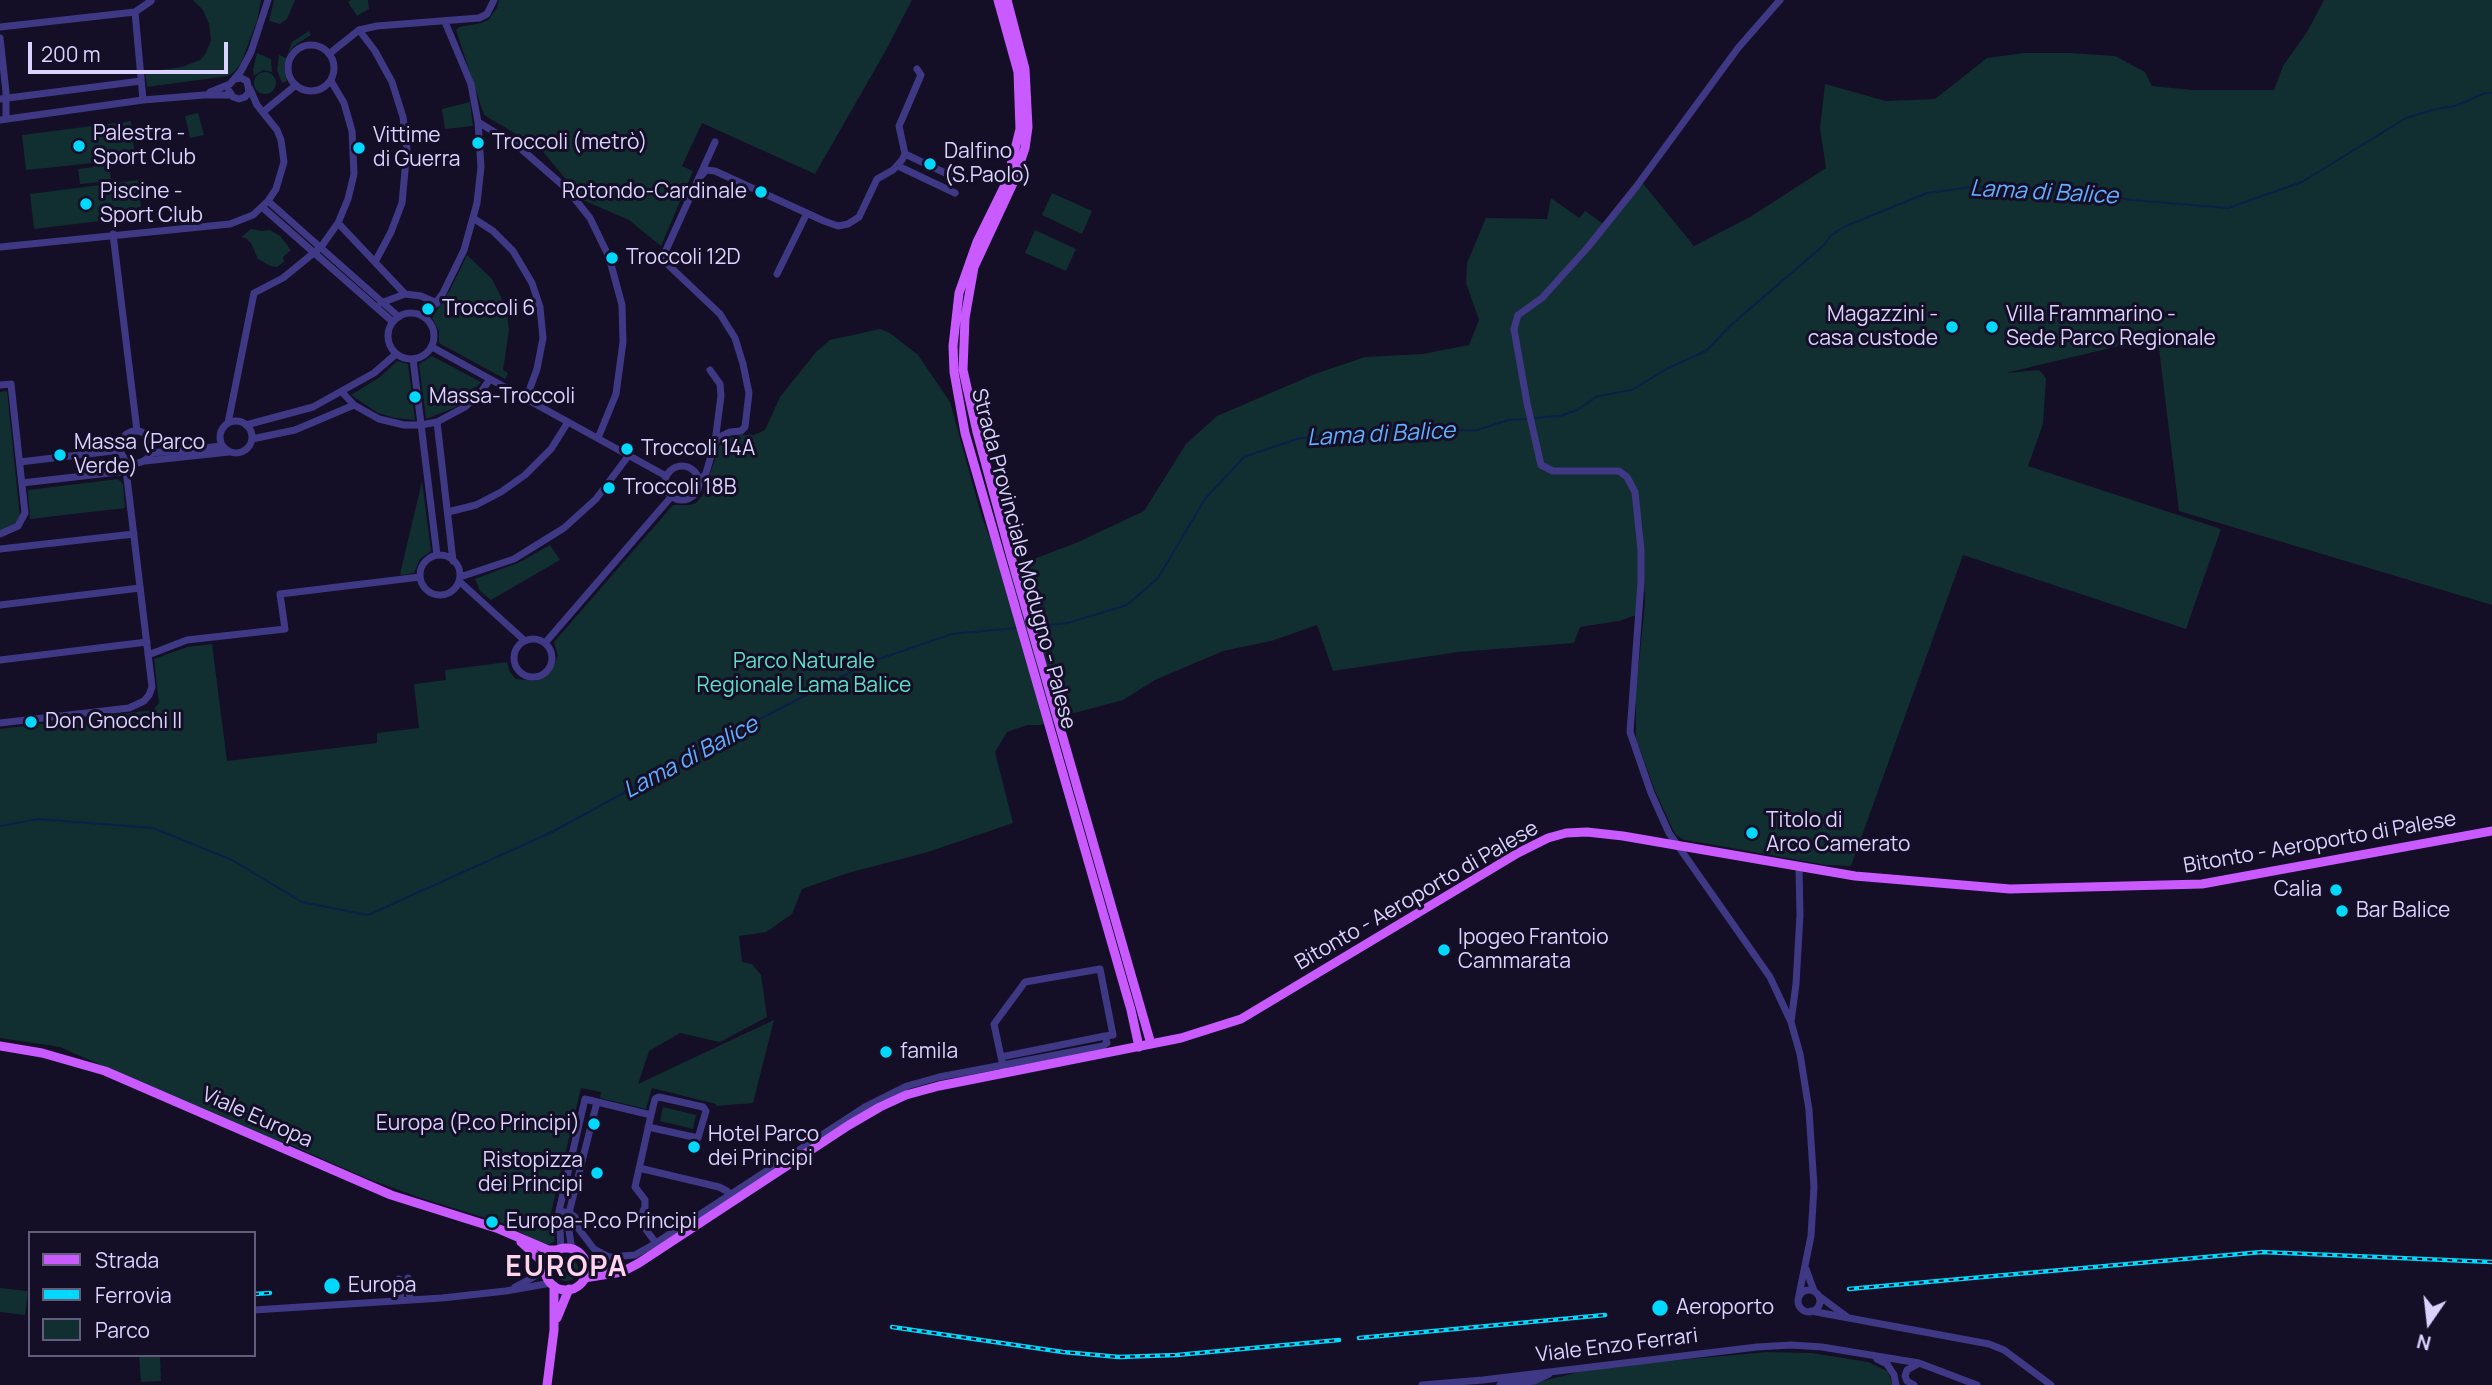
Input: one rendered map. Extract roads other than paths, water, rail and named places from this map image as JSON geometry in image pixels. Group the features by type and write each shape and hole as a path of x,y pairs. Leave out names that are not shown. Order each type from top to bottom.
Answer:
{"main road":[{"name":"Strada Provinciale Modugno - Palese","path":"998,0 1018,72 1020,129 1007,181 977,242 959,293 953,346 954,372 965,433 1006,558 1048,705 1139,1047"},
{"name":"Strada Provinciale Modugno - Palese","path":"1006,558 970,406 963,370 963,342 968,291 974,267 1014,181 1025,148 1028,127 1025,69 1007,0"},
{"name":"Strada Provinciale Modugno - Palese","path":"1048,705 1151,1044"},
{"name":"Bitonto - Aeroporto di Palese","path":"584,1278 616,1273 628,1268 694,1228 733,1198 868,1114 914,1092 1003,1065 1139,1047 1208,1031 1241,1019 1517,853 1548,838 1566,833 1587,832 1854,876 2010,889 2202,884 2492,831"},
{"name":"Viale Europa","path":"0,1046 42,1053 105,1071 391,1195 499,1229 548,1250 559,1250"},
{"name":"Viale Europa","path":"499,1229 520,1241 545,1268"},
{"path":"547,1385 554,1330 553,1285 545,1268 552,1254 559,1250 572,1250 582,1256 585,1262 584,1278 578,1286 569,1289 553,1285"},
{"path":"585,1262 603,1268 628,1268"},
{"path":"554,1330 569,1289"}],"street":[{"path":"330,54 359,30 377,26 479,18 487,14 494,0"},
{"path":"1780,0 1738,48 1639,183 1588,247 1542,298 1518,315 1514,329 1538,456 1541,465 1553,471 1614,470 1623,473 1633,485 1638,509 1641,561 1630,732 1651,793 1677,846 1770,977 1791,1022 1805,1082 1812,1140 1814,1213 1799,1295 1800,1307 1804,1310 1989,1344 2004,1350 2051,1385"},
{"path":"0,27 135,12 151,1"},
{"path":"0,38 6,92 2,98 3,120 143,100 204,95 231,95 236,99 248,95 251,52 266,2"},
{"path":"135,12 143,100"},
{"path":"425,318 437,303 464,250 473,218 481,167 478,122 471,84 445,22"},
{"path":"359,30 375,51 392,82 403,117 407,149 402,203 375,262"},
{"path":"318,46 330,54 334,64 331,81 315,91 308,91 296,85 289,67 293,54 298,50 318,46"},
{"path":"231,95 232,82 251,52"},
{"path":"700,176 706,170 715,171 838,226 848,224 859,217 877,179 898,166 905,154 899,126 921,75 917,69"},
{"path":"0,247 230,224 253,215 268,201 280,180 283,151 277,130 241,78 204,95"},
{"path":"2,98 141,81"},
{"path":"229,452 222,446 221,431 228,423 254,293 283,278 318,250 338,223 351,187 354,146 349,116 331,81"},
{"path":"263,112 296,85"},
{"path":"478,122 526,152 567,189 590,218 610,257 622,305 623,342 616,394 598,438"},
{"path":"715,142 662,259 720,314 735,338 743,363 749,393 745,427 741,431 730,432 715,442"},
{"path":"905,154 958,179"},
{"path":"898,166 955,193"},
{"path":"268,201 318,250 396,319"},
{"path":"262,207 382,303 396,319"},
{"path":"777,274 807,213"},
{"path":"473,218 493,231 513,251 532,283 540,307 543,338 537,369 526,399"},
{"path":"338,223 405,294"},
{"path":"113,234 137,431"},
{"path":"382,303 405,294 421,296 437,303"},
{"path":"412,313 425,318 434,334 432,347 426,354 413,359 396,354 390,347 388,338 389,330 396,319 412,313"},
{"path":"432,347 666,476"},
{"path":"246,425 313,407 374,373 396,354"},
{"path":"413,359 437,555"},
{"path":"699,482 706,473 715,442 721,396 720,384 710,370"},
{"path":"342,392 367,414 390,423 421,425 437,422 465,407 490,379"},
{"path":"0,385 11,384 25,513 18,526 0,534"},
{"path":"252,439 295,430 354,405"},
{"path":"137,431 123,437 123,456 132,462 244,451 252,439 251,431 237,421 228,423"},
{"path":"437,422 453,561"},
{"path":"448,512 476,505 525,475 551,449 568,422"},
{"path":"137,431 150,438 151,453"},
{"path":"144,461 151,453 222,446"},
{"path":"20,462 121,450"},
{"path":"525,641 459,579 459,570 453,561 437,555 424,563 420,578 424,588 438,595 449,593 459,579 514,559 564,528 596,499 629,455"},
{"path":"0,723 135,706 149,695 152,687 127,471 132,462"},
{"path":"676,467 687,467 695,472 699,482 699,488 693,497 682,501 671,497 666,489 666,476 676,467"},
{"path":"22,483 127,471"},
{"path":"545,643 671,497"},
{"path":"0,549 134,534"},
{"path":"148,654 187,640 285,629 280,594 420,578"},
{"path":"0,605 140,588"},
{"path":"537,639 551,650 552,662 545,673 533,677 522,673 515,663 516,650 525,641 537,639"},
{"path":"0,660 147,642"},
{"path":"1791,1022 1800,915 1800,867"},
{"path":"559,1211 575,1217 578,1228 599,1253 609,1257 635,1255 733,1198 848,1118 906,1086 1107,1043 1105,1036 1114,1035 1100,969 1025,982 994,1024 1003,1065"},
{"path":"649,1127 698,1138 706,1111 703,1107 659,1097 655,1100 635,1187 645,1200 641,1223 656,1243"},
{"path":"559,1250 559,1211 585,1099 652,1115"},
{"path":"572,1250 569,1213 597,1102"},
{"path":"848,1118 868,1114"},
{"path":"579,1126 591,1129"},
{"path":"803,1147 821,1144"},
{"path":"639,1168 719,1187 733,1198"},
{"path":"656,1243 694,1228"},
{"path":"506,1291 545,1268"},
{"path":"1806,1268 1818,1305 1811,1311"},
{"path":"404,1278 405,1300"},
{"path":"256,1310 405,1300 553,1285"},
{"path":"1799,1295 1808,1290 1850,1318"},
{"name":"Viale Enzo Ferrari","path":"1422,1385 1769,1346 1822,1347 1919,1363 1940,1371"},
{"path":"1864,1354 1887,1364 1894,1375 1896,1385"},
{"path":"1914,1385 1906,1381 1905,1376 1907,1370 1919,1363"},
{"path":"1464,1385 1537,1377 1556,1371"},
{"path":"1500,1385 1534,1381 1556,1371"},
{"path":"1940,1371 1968,1385"},
{"path":"1940,1371 1977,1385"}],"waterway":[{"name":"Lama di Balice","path":"1532,418 1560,416 1577,410 1598,396 1632,390 1668,368 1706,351 1731,325 1824,245 1831,235 1846,226 1927,193 1972,187 2027,188 2228,208 2302,182 2406,118 2455,106 2485,93 2492,93"},
{"name":"Lama di Balice","path":"1036,626 1068,623 1127,605 1158,578 1205,499 1244,457 1300,438 1366,432 1477,430 1508,420 1527,419"},
{"name":"Lama di Balice","path":"0,826 38,819 153,828 232,860 302,902 368,915 552,832 870,662 952,634 1016,628"}],"railway":[{"path":"1849,1289 2262,1252 2492,1262"},
{"path":"256,1294 270,1293"},
{"path":"1359,1338 1605,1315"},
{"path":"892,1327 1063,1352 1119,1357 1177,1355 1339,1340"}],"place":[{"name":"Troccoli (metrò)","path":"478,143"},
{"name":"Palestra - Sport Club","path":"79,146"},
{"name":"Vittime di Guerra","path":"359,148"},
{"name":"Dalfino (S.Paolo)","path":"930,164"},
{"name":"Rotondo-Cardinale","path":"761,192"},
{"name":"Piscine - Sport Club","path":"86,204"},
{"name":"Troccoli 12D","path":"612,258"},
{"name":"Troccoli 6","path":"428,309"},
{"name":"Magazzini - casa custode","path":"1952,327"},
{"name":"Villa Frammarino - Sede Parco Regionale","path":"1992,327"},
{"name":"Massa-Troccoli","path":"415,397"},
{"name":"Troccoli 14A","path":"627,449"},
{"name":"Massa (Parco Verde)","path":"60,455"},
{"name":"Troccoli 18B","path":"609,488"},
{"name":"Don Gnocchi II","path":"31,722"},
{"name":"Titolo di Arco Camerato","path":"1752,833"},
{"name":"Calia","path":"2336,890"},
{"name":"Bar Balice","path":"2342,911"},
{"name":"Ipogeo Frantoio Cammarata","path":"1444,950"},
{"name":"famila","path":"886,1052"},
{"name":"Europa (P.co Principi)","path":"594,1124"},
{"name":"Hotel Parco dei Principi","path":"694,1147"},
{"name":"Ristopizza dei Principi","path":"597,1173"},
{"name":"Europa-P.co Principi","path":"492,1222"},
{"name":"Europa","path":"332,1286"},
{"name":"Aeroporto","path":"1660,1308"}],"district":[{"name":"EUROPA","path":"567,1268"}],"park label":[{"name":"Parco Naturale Regionale Lama Balice","path":"804,674"}]}
